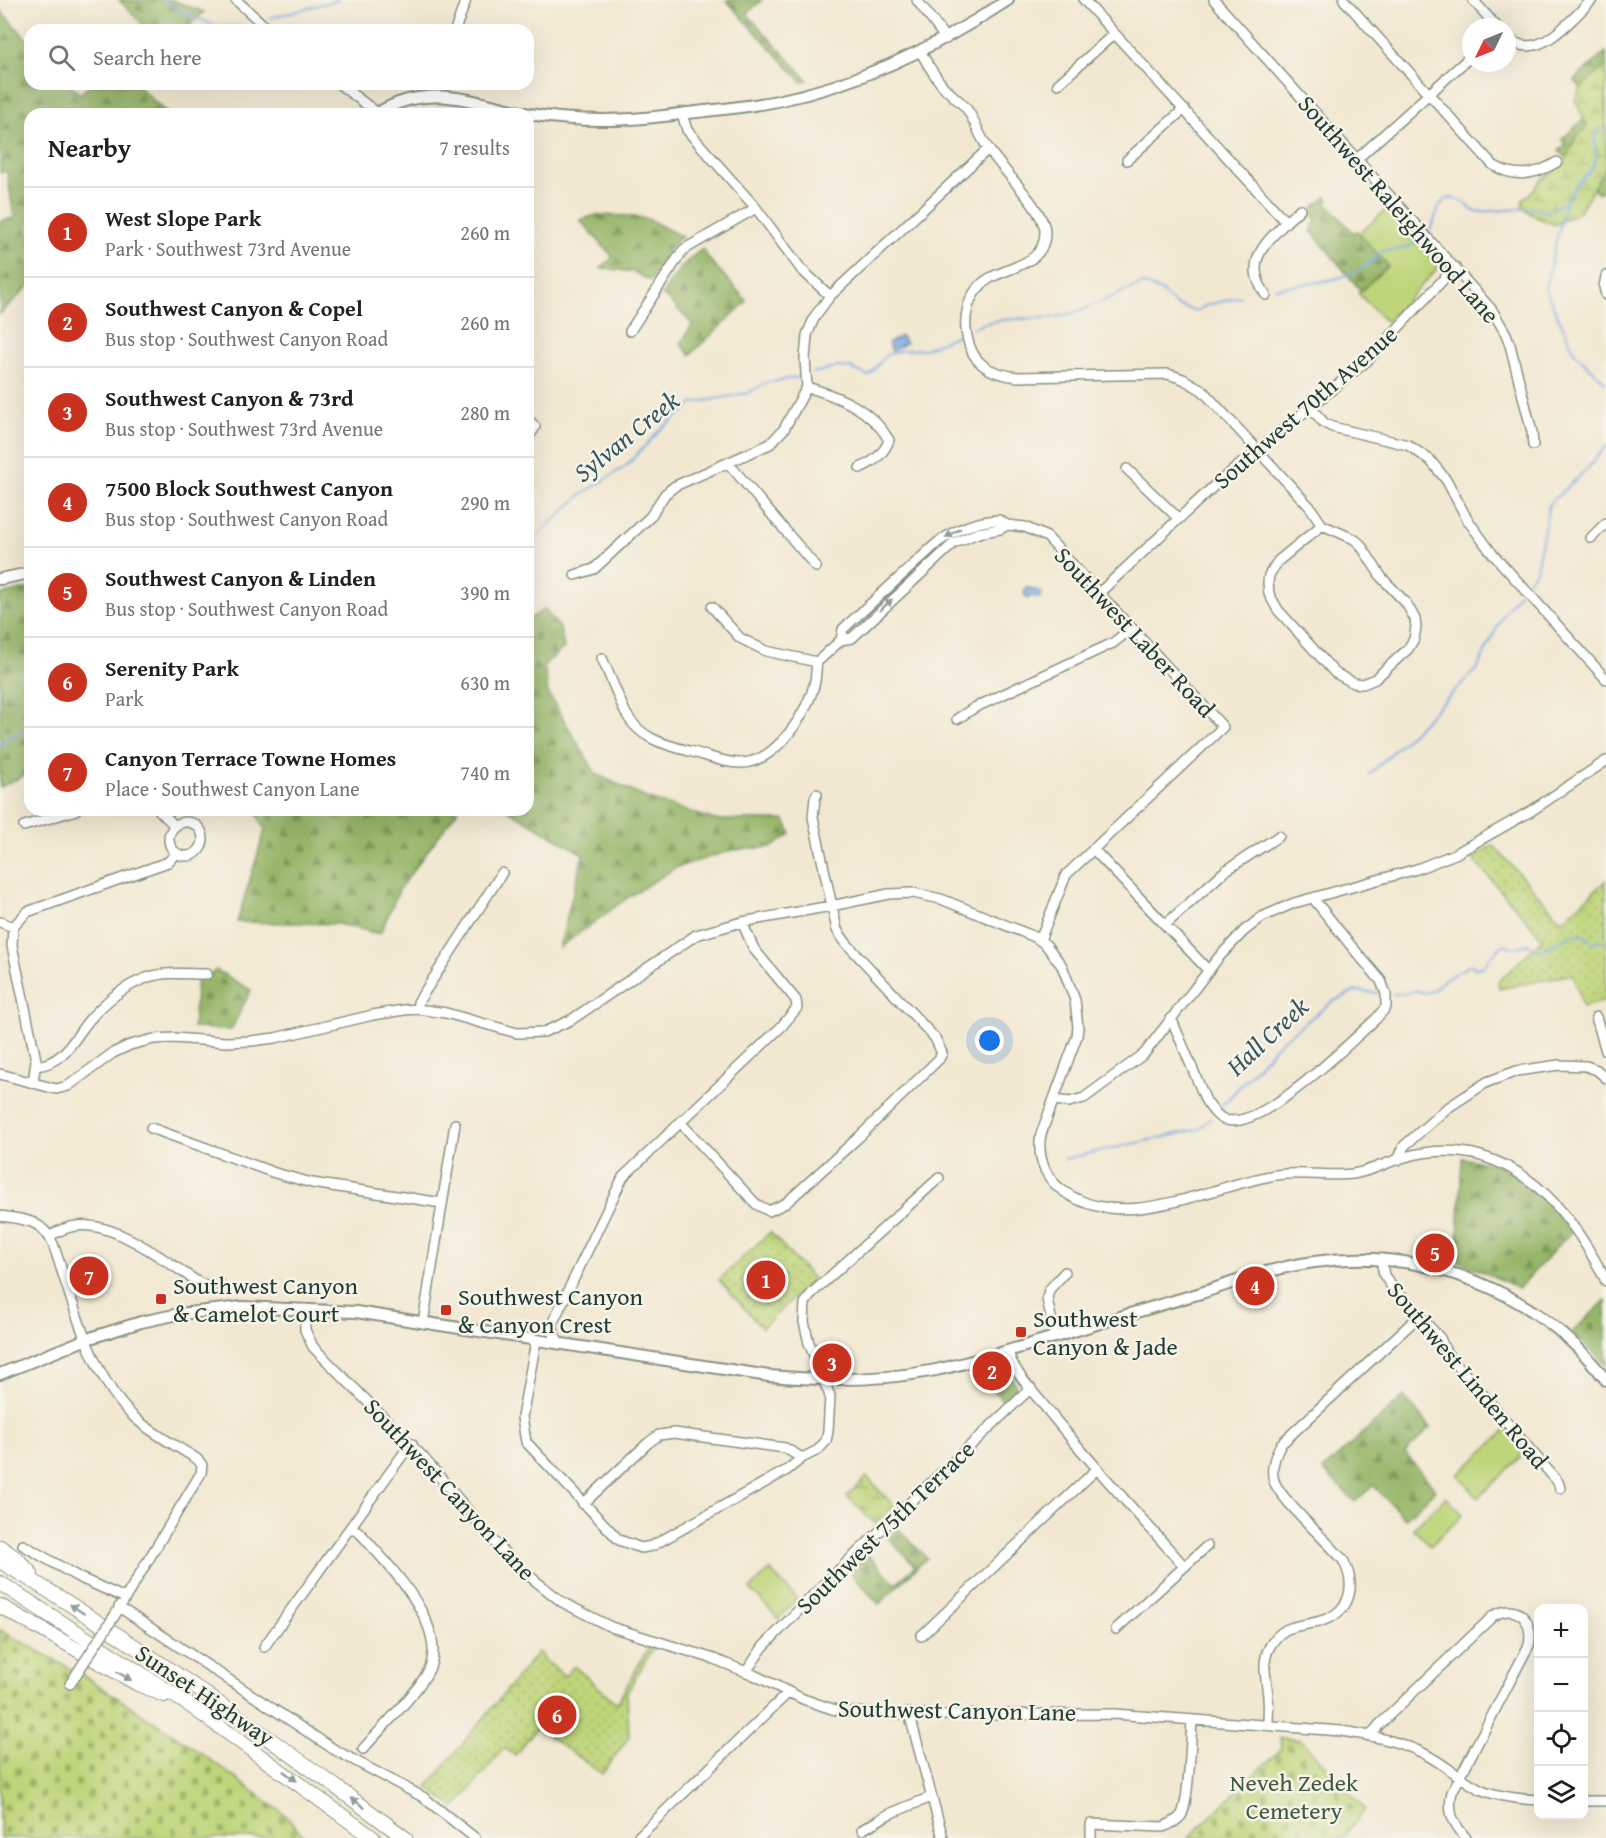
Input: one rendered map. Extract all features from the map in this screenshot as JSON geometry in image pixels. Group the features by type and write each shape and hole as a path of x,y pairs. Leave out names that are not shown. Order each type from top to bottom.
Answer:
{"highway":[{"path":"0,1547 17,1559 43,1587"},
{"name":"Sunset Highway","path":"0,1561 220,1704 405,1838"},
{"name":"Sunset Highway","path":"0,1583 191,1706 373,1838"},
{"path":"0,1606 138,1684 191,1706"}],"main road":[{"path":"534,114 569,119 617,120 735,108 795,97 857,78 920,51 946,39 1008,0"},
{"path":"391,108 411,99 439,97 476,100 509,108"},
{"path":"0,579 24,574"},
{"path":"0,1374 87,1339 141,1322 178,1314 242,1307 356,1312 769,1376 823,1380 865,1379 942,1369 1008,1352 1292,1266 1340,1259 1381,1259 1411,1263 1457,1274 1504,1294 1540,1316 1566,1336 1606,1380"}],"street":[{"path":"236,0 262,24"},
{"path":"457,24 466,0"},
{"path":"916,0 946,39"},
{"path":"1084,0 1286,222"},
{"name":"Southwest Raleighwood Lane","path":"1214,0 1487,303 1506,334 1532,432 1533,445"},
{"path":"1344,0 1487,160 1500,170 1509,174 1526,174 1539,171 1557,162"},
{"path":"1473,0 1489,18"},
{"path":"1516,43 1521,46 1537,46 1550,38 1592,0"},
{"path":"1058,84 1114,34"},
{"path":"920,51 942,85 965,108 988,149 1041,216 1045,231 1042,245 1036,255 1025,264 987,280 977,290 967,306 965,324 969,345 983,366 993,372 1017,377 1168,374 1183,379 1202,390 1310,507 1322,525 1360,544 1382,578 1406,603 1415,619 1416,633 1408,649 1376,679 1364,684 1354,683 1335,673 1278,610 1269,594 1269,575 1273,567 1311,532 1322,525"},
{"path":"1358,159 1462,64"},
{"path":"347,90 370,108"},
{"path":"1127,160 1184,109"},
{"path":"682,114 687,130 756,208 801,269 830,296"},
{"path":"575,574 594,569 650,517 665,494 675,486 770,444 784,429 807,387 805,359 807,335 815,316 830,296 988,149"},
{"path":"630,332 683,250 756,208"},
{"path":"1266,295 1257,284 1255,262 1266,242 1300,209"},
{"name":"Southwest 70th Avenue","path":"1099,593 1256,450 1368,360 1455,267"},
{"path":"1606,276 1604,287 1606,295"},
{"path":"807,387 837,396 864,411 882,428 890,440 885,452 861,468"},
{"path":"1310,407 1324,423 1332,427 1408,445 1425,456 1447,481 1467,519 1491,552 1606,679"},
{"path":"729,464 816,567"},
{"path":"1127,469 1179,519"},
{"name":"Southwest Laber Road","path":"817,662 841,640 843,629 937,543 950,534 967,526 999,520 1007,525 1025,527 1047,537 1223,727 1093,849"},
{"path":"1591,538 1606,523"},
{"path":"602,658 625,712 643,733 661,743 741,763 762,758 787,735 796,723 812,693 817,662 757,647 740,638 712,607"},
{"path":"957,719 974,708 1113,643 1132,628"},
{"path":"1055,1100 1062,1103 1079,1100 1098,1089 1144,1054 1208,970 1233,942 1253,924 1273,911 1417,869 1455,854 1531,811 1606,761"},
{"path":"680,1122 756,1204 769,1211 786,1203 859,1137 939,1059 942,1053 935,1038 840,936 835,924 813,818 817,794"},
{"path":"39,816 40,821"},
{"path":"24,826 56,816"},
{"path":"165,816 175,826"},
{"path":"183,822 198,827 203,839 199,850 193,854 176,853 171,848 169,840 175,826 183,822"},
{"path":"1165,925 1225,870 1278,836"},
{"path":"1040,940 1066,875 1093,849 1208,970"},
{"path":"33,1083 36,1066 12,946 13,927 27,912 168,862 176,853"},
{"path":"418,1009 418,1002 501,873"},
{"path":"0,1074 56,1089 68,1086 113,1053 130,1045 154,1039 252,1041 275,1038 378,1014 418,1009 446,1013 517,1033 544,1032 571,1020 696,935 742,922 889,894 914,893 943,900 1040,940 1059,961 1075,1000 1078,1027 1077,1036 1040,1141 1042,1164 1048,1175 1065,1192 1079,1200 1107,1209 1122,1209 1170,1203 1276,1175 1368,1172 1398,1160 1442,1151 1480,1155 1514,1169 1529,1179 1559,1209 1591,1254 1606,1281"},
{"path":"1172,1020 1206,1101 1224,1120 1237,1121 1270,1107 1290,1095 1376,1019 1386,1007 1386,994 1382,981 1313,898"},
{"path":"0,922 13,927"},
{"path":"560,1344 554,1334 552,1324 619,1184 629,1171 781,1027 797,1008 795,1000 754,949 742,922"},
{"path":"36,1066 49,1064 65,1053 97,1012 131,985 165,974 207,974"},
{"path":"1596,1017 1606,1050"},
{"path":"1398,1160 1404,1146 1446,1109 1487,1082 1517,1071 1559,1065 1586,1066 1604,1073"},
{"path":"423,1323 455,1124"},
{"path":"151,1128 269,1171 312,1183 442,1203"},
{"path":"536,1341 522,1417 526,1442 619,1540 641,1548 652,1546 787,1470 802,1458 818,1450 826,1442 830,1396 805,1332 803,1311 805,1303 812,1293 939,1178"},
{"path":"0,1216 34,1222 50,1236 105,1382 121,1404 137,1420 197,1459 203,1468 70,1684"},
{"path":"50,1236 74,1226 114,1231 204,1285 219,1283"},
{"name":"Southwest Linden Road","path":"1381,1259 1386,1280 1440,1338 1446,1352 1558,1482 1560,1488"},
{"path":"1055,1336 1047,1299 1049,1290 1065,1272"},
{"name":"Southwest Canyon Lane","path":"305,1309 305,1330 313,1347 412,1444 507,1556 535,1582 562,1602 611,1628 714,1659 803,1700 839,1710 875,1713 1090,1714 1268,1725 1371,1736 1400,1743 1422,1753 1481,1789 1513,1798 1534,1800"},
{"path":"1268,1725 1265,1660 1269,1648 1277,1636 1291,1627 1326,1619 1337,1613 1349,1596 1351,1587 1349,1572 1343,1560 1284,1497 1274,1481 1273,1465 1276,1453 1281,1444 1419,1316"},
{"path":"1008,1352 1014,1366 1097,1469 1184,1566"},
{"name":"Southwest 75th Terrace","path":"746,1672 763,1647 824,1584 1031,1388"},
{"path":"583,1504 648,1443 660,1435 674,1433 785,1448 802,1458"},
{"path":"264,1647 412,1444"},
{"path":"921,1635 1097,1469"},
{"path":"351,1527 360,1533 408,1590 427,1623 433,1646 433,1657 427,1674 363,1749"},
{"path":"22,1545 78,1577 125,1598"},
{"path":"1116,1629 1207,1546"},
{"path":"1371,1736 1379,1725 1493,1616 1510,1610 1520,1615 1527,1623 1531,1636 1529,1645 1452,1792 1449,1802 1450,1816 1466,1838"},
{"path":"117,1611 335,1750 423,1797 475,1838"},
{"path":"638,1838 789,1692"},
{"path":"909,1713 943,1838"},
{"path":"1091,1838 1091,1824 1163,1827 1180,1816 1185,1802 1192,1720"},
{"path":"862,1830 889,1814 931,1797"},
{"path":"1588,1801 1606,1802"}],"green space":[{"path":"119,0 172,0 204,12 191,24 142,24"},
{"path":"726,0 762,0 747,14 808,80 802,82"},
{"path":"0,10 24,36 24,90 76,90 80,94 84,90 142,90 162,108 24,108 24,291 0,314 0,221 14,218 7,171 0,173"},
{"path":"1606,52 1606,187 1598,194 1559,151 1566,145 1562,139 1598,106 1574,80"},
{"path":"1606,66 1606,166 1580,211 1555,225 1522,208 1523,199 1534,190 1540,181 1565,162 1575,140 1587,126 1575,100 1577,94"},
{"path":"1326,197 1329,200 1326,203 1354,233 1357,231 1388,266 1361,291 1311,231 1316,221 1312,209"},
{"path":"1388,208 1440,266 1386,322 1358,293 1388,266 1359,234"},
{"path":"596,215 634,216 650,220 682,237 672,245 650,281 634,272 601,268 613,257 580,220"},
{"path":"703,249 708,258 747,301 690,355 681,344 692,324 662,295 679,270"},
{"path":"24,589 24,776 0,787 0,595"},
{"path":"545,609 560,628 564,648 544,665 548,693 596,774 646,798 715,820 785,820 791,834 772,847 733,850 675,868 630,896 559,948 583,854 518,816 534,816 534,616"},
{"path":"258,816 454,816 400,888 380,934 338,924 237,922 265,830"},
{"path":"1493,845 1562,921 1606,880 1606,997 1601,1002 1583,1007 1573,974 1499,989 1498,982 1543,939 1472,858"},
{"path":"216,970 251,990 231,1030 193,1028 197,977 209,976"},
{"path":"1462,1158 1499,1166 1521,1178 1548,1203 1571,1232 1519,1288 1457,1260"},
{"path":"770,1232 813,1279 762,1328 719,1280"},
{"path":"1606,1300 1606,1365 1572,1332"},
{"path":"1004,1376 1012,1378 1017,1388 1004,1402 985,1381"},
{"path":"1404,1396 1430,1428 1405,1453 1436,1490 1405,1519 1373,1485 1355,1502 1323,1470"},
{"path":"1507,1429 1527,1451 1478,1498 1458,1475"},
{"path":"867,1477 894,1506 875,1524 847,1496"},
{"path":"1446,1497 1463,1515 1430,1546 1413,1528"},
{"path":"898,1528 927,1558 879,1604 851,1574 850,1570 867,1554 896,1584 915,1566 888,1538"},
{"path":"770,1570 797,1599 779,1619 750,1589"},
{"path":"0,1630 84,1676 190,1745 283,1813 306,1838 0,1838"},
{"path":"650,1645 654,1646 627,1693 629,1737 602,1774 537,1728 515,1755 504,1748 455,1808 427,1787 538,1652 543,1656 542,1658 565,1676 574,1666 617,1703"},
{"name":"Neveh Zedek Cemetery","path":"1280,1738 1301,1740 1365,1809 1343,1838 1188,1838 1281,1749"}],"water":[{"path":"901,336 906,343 892,351 888,343"},
{"path":"1026,587 1042,592 1040,598 1031,596 1028,599 1024,594"}],"waterway":[{"path":"164,0 177,9 211,24"},
{"path":"270,18 338,0"},
{"name":"Sylvan Creek","path":"1430,230 1439,207 1447,199 1461,201 1477,212 1535,208 1548,212 1565,202 1577,184 1591,170 1597,157 1596,135 1600,128 1606,129"},
{"path":"1565,204 1545,288 1575,353 1606,383"},
{"name":"Sylvan Creek","path":"1275,288 1347,275 1372,261 1382,251 1402,249 1416,243"},
{"path":"973,328 1003,320 1066,315 1143,284 1161,291 1176,305 1196,311 1207,305 1240,297"},
{"name":"Sylvan Creek","path":"813,373 837,367 850,368 869,376 886,355 902,350 925,349 960,334"},
{"name":"Sylvan Creek","path":"534,541 581,495 626,466 661,429 694,403 748,393 765,383 799,377"},
{"path":"1527,582 1536,570 1549,504 1588,468 1606,446"},
{"path":"1369,775 1477,669 1504,613 1519,593"},
{"name":"Sylvan Creek","path":"0,746 5,739 24,731"},
{"name":"Hall Creek","path":"1393,994 1416,990 1423,993 1432,991 1445,979 1470,965 1477,968 1484,966 1504,944 1514,948 1528,944 1539,951 1574,934 1583,935 1592,942 1606,940"},
{"name":"Hall Creek","path":"1220,1108 1280,1042 1332,1002 1356,991 1378,993"},
{"name":"Hall Creek","path":"1064,1159 1200,1129 1210,1118"}],"place":[{"name":"Southwest Canyon & Linden","path":"1435,1253"},
{"name":"Canyon Terrace Towne Homes","path":"89,1276"},
{"name":"West Slope Park","path":"766,1280"},
{"name":"7500 Block Southwest Canyon","path":"1255,1286"},
{"name":"Southwest Canyon & Camelot Court","path":"161,1299"},
{"name":"Southwest Canyon & Canyon Crest","path":"446,1310"},
{"name":"Southwest Canyon & Jade","path":"1021,1332"},
{"name":"Southwest Canyon & 73rd","path":"832,1363"},
{"name":"Southwest Canyon & Copel","path":"992,1371"},
{"name":"Serenity Park","path":"557,1715"}]}
